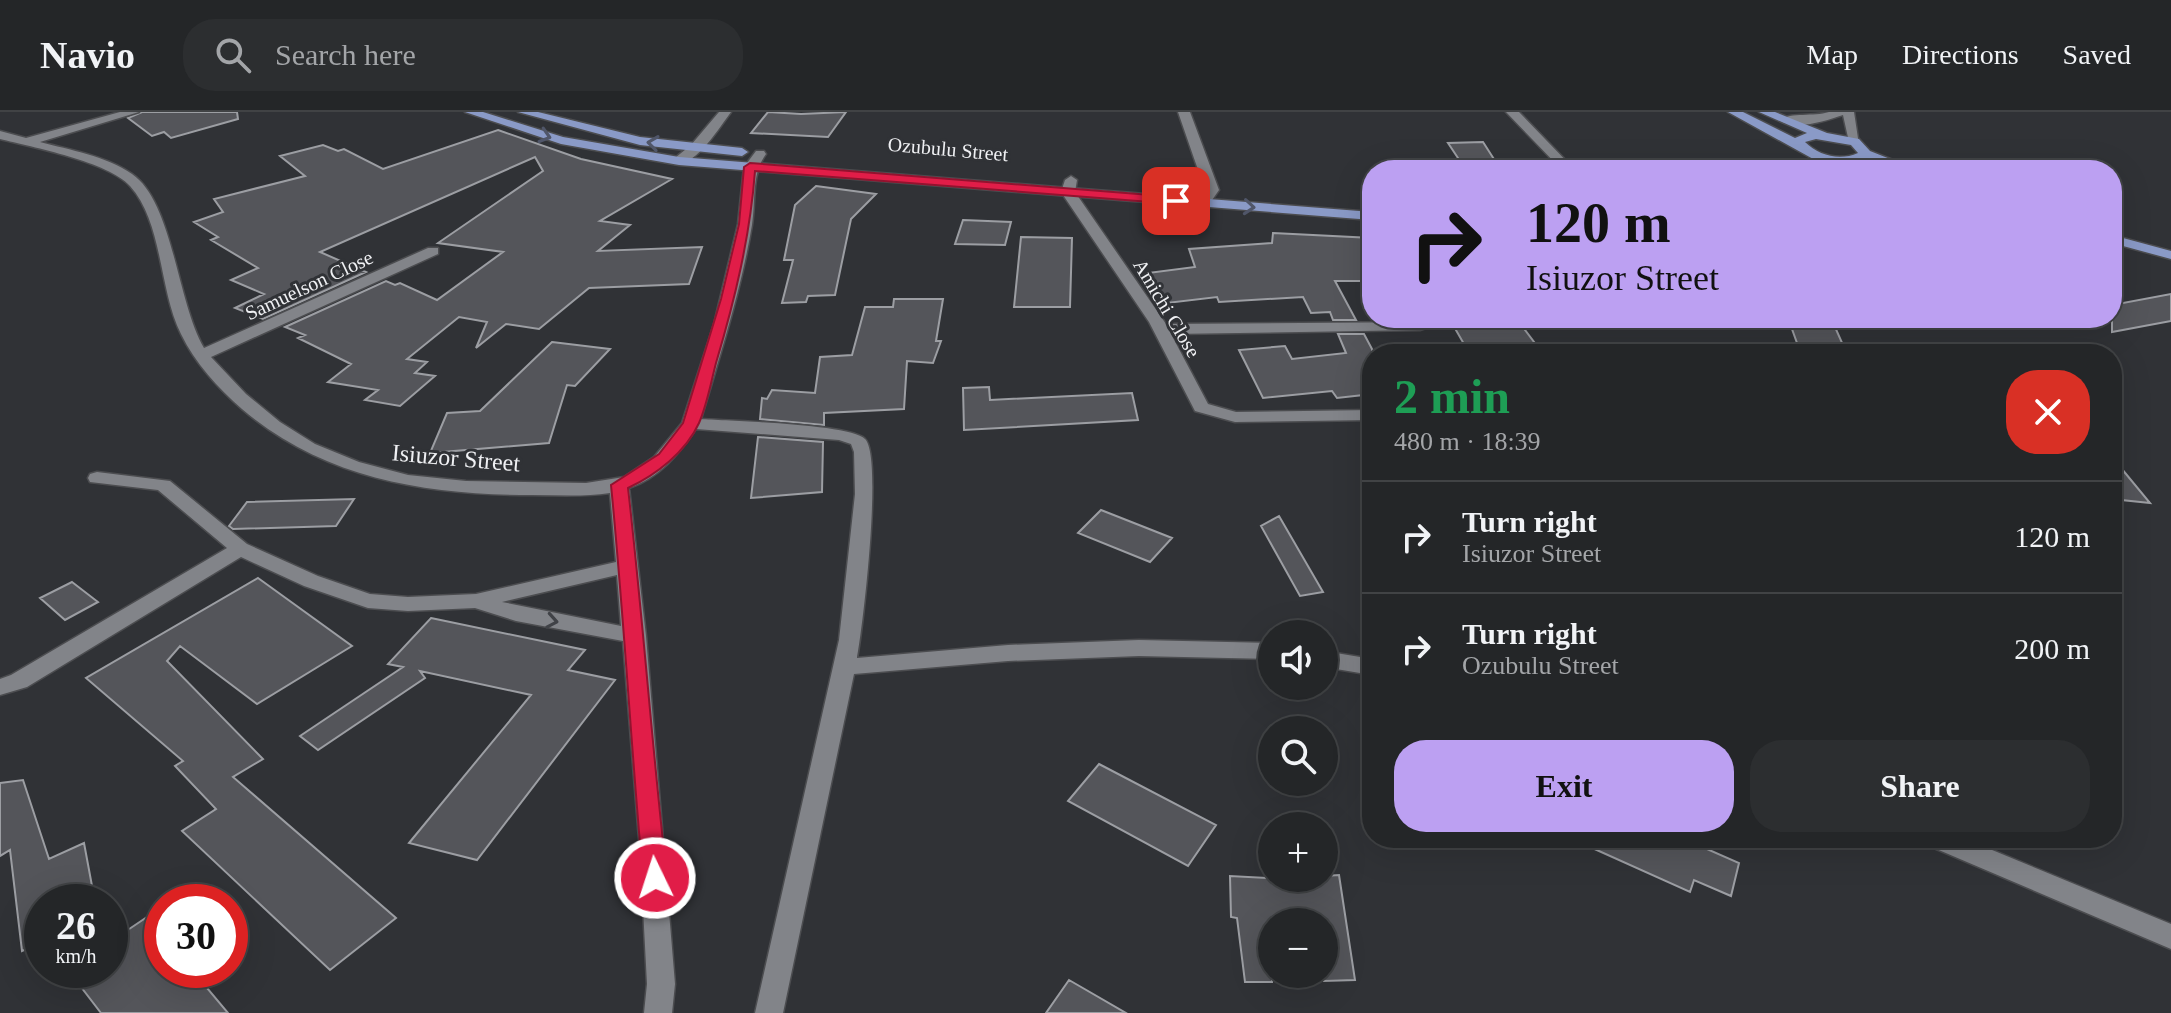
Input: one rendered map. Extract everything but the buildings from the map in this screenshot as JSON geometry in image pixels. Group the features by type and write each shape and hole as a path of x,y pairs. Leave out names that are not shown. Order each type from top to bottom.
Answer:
{"main road":[{"name":"Ozubulu Street","path":"471,112 561,140 679,161 755,160 1069,186 1203,203 1362,215"},
{"name":"Ozubulu Street","path":"524,112 625,138 755,160"},
{"path":"1734,112 1832,160"},
{"path":"1765,112 1824,135 1855,142 1866,154 1883,160"},
{"path":"1804,160 1798,142 1803,137 1824,135"},
{"path":"1851,160 1866,154"},
{"name":"Ozubulu Street","path":"1069,186 1212,190 1362,202"},
{"path":"2122,233 2171,245"},
{"path":"2122,242 2171,255"}],"street":[{"path":"25,142 133,112"},
{"path":"679,161 695,148 725,112"},
{"path":"1184,112 1212,190 1203,203"},
{"path":"1512,112 1559,160"},
{"path":"1785,120 1817,120 1841,112"},
{"path":"1848,112 1855,142"},
{"name":"Isiuzor Street","path":"0,135 105,167 136,183 154,221 182,322 201,355 233,392 291,436 324,456 375,474 462,486 539,489 619,485 639,477 665,457 691,423 722,324 742,238 755,160"},
{"name":"Amichi Close","path":"1069,186 1160,329 1201,407 1235,417 1362,415"},
{"name":"Samuelson Close","path":"201,355 433,251"},
{"path":"1160,329 1362,326"},
{"path":"691,423 841,435 858,441 863,452 864,494 850,640 769,1013"},
{"path":"97,478 163,485 240,549 311,581 368,601 408,604 476,601 628,566"},
{"path":"619,485 653,851 661,984 658,1013"},
{"path":"0,687 19,681 240,549"},
{"path":"476,601 516,614 635,636"},
{"path":"844,667 1008,653 1139,648 1258,651"},
{"path":"1338,661 1362,665"},
{"path":"1960,848 2171,937"}],"route":[{"path":"655,878 619,485 639,477 665,457 691,423 728,299 745,224 750,167 1176,201"}]}
